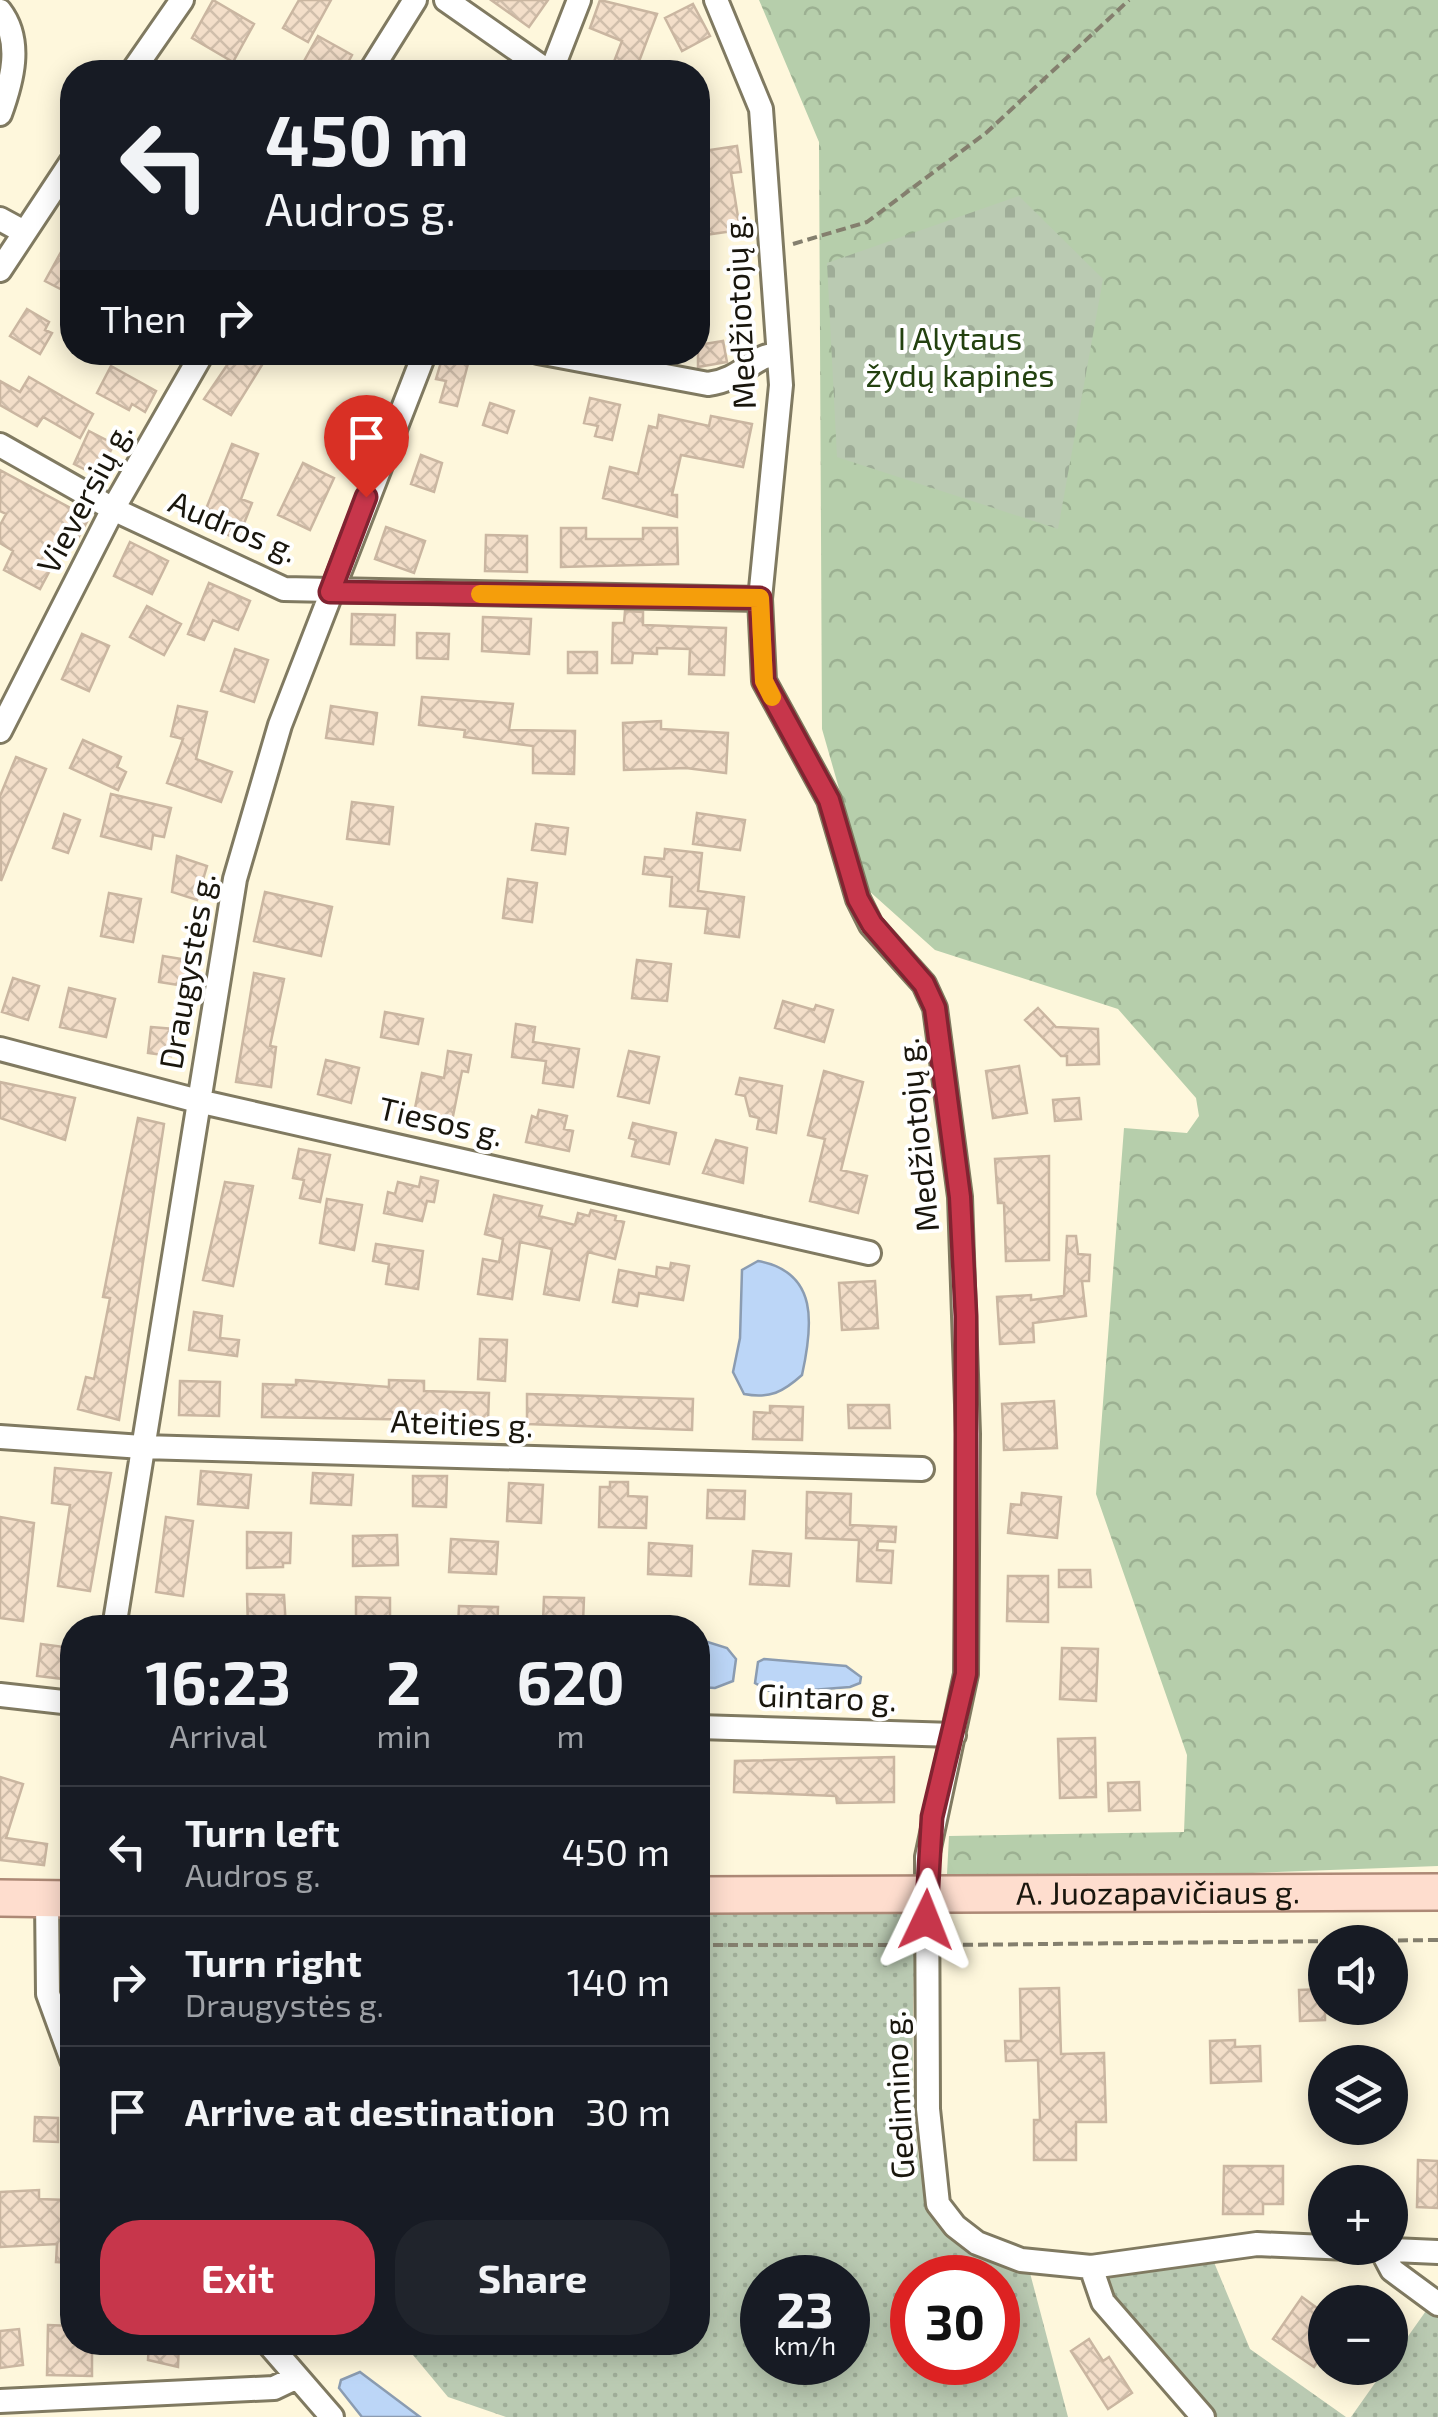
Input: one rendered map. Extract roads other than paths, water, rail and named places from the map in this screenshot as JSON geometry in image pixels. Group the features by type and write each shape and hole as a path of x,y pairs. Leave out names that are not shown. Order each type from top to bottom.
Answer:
{"main road":[{"name":"A. Juozapavičiaus g.","path":"710,1895 1438,1892"},
{"path":"0,1898 60,1899"}],"street":[{"path":"140,60 182,0"},
{"path":"377,60 414,0"},
{"path":"446,0 533,60"},
{"path":"555,60 579,0"},
{"name":"Medžiotojų g.","path":"716,0 761,110 780,422 760,598 764,681 829,800 858,899 872,924 924,984 941,1036 960,1197 966,1316 966,1674 932,1817 926,1896"},
{"path":"0,12 12,29 14,48 8,91 0,114"},
{"path":"0,270 60,179"},
{"path":"0,218 24,232"},
{"path":"607,365 708,384 730,381 762,356 778,354"},
{"name":"Vieversių g.","path":"0,730 112,509 195,365"},
{"name":"Draugystės g.","path":"116,1615 235,879 280,726 420,365"},
{"name":"Audros g.","path":"0,445 112,509 284,588 330,592 760,598"},
{"name":"Tiesos g.","path":"0,1048 198,1100 869,1253"},
{"name":"Ateities g.","path":"0,1436 142,1448 922,1469"},
{"path":"0,1695 60,1702"},
{"name":"Gintaro g.","path":"710,1726 954,1735"},
{"name":"Gedimino g.","path":"926,1896 928,2110 938,2204 954,2226 977,2243 1020,2260 1092,2267"},
{"path":"60,1899 48,1994 60,2027"},
{"path":"1202,2417 1103,2302 1092,2267 1257,2244 1308,2248"},
{"path":"1408,2253 1438,2252"},
{"path":"1389,2265 1438,2304"},
{"path":"278,2355 332,2417"},
{"path":"0,2401 58,2407 274,2388 297,2377"}],"water":[{"path":"758,1261 792,1276 802,1289 809,1320 802,1375 782,1390 761,1396 744,1394 733,1372 740,1338 742,1270"},
{"path":"710,1643 727,1648 736,1659 733,1681 710,1688"},
{"path":"764,1659 846,1666 861,1677 860,1683 773,1693 755,1683 758,1662"},
{"path":"360,2372 420,2417 362,2417 339,2388 341,2380"}],"park label":[{"name":"I Alytaus žydų kapinės","path":"960,358"}]}
